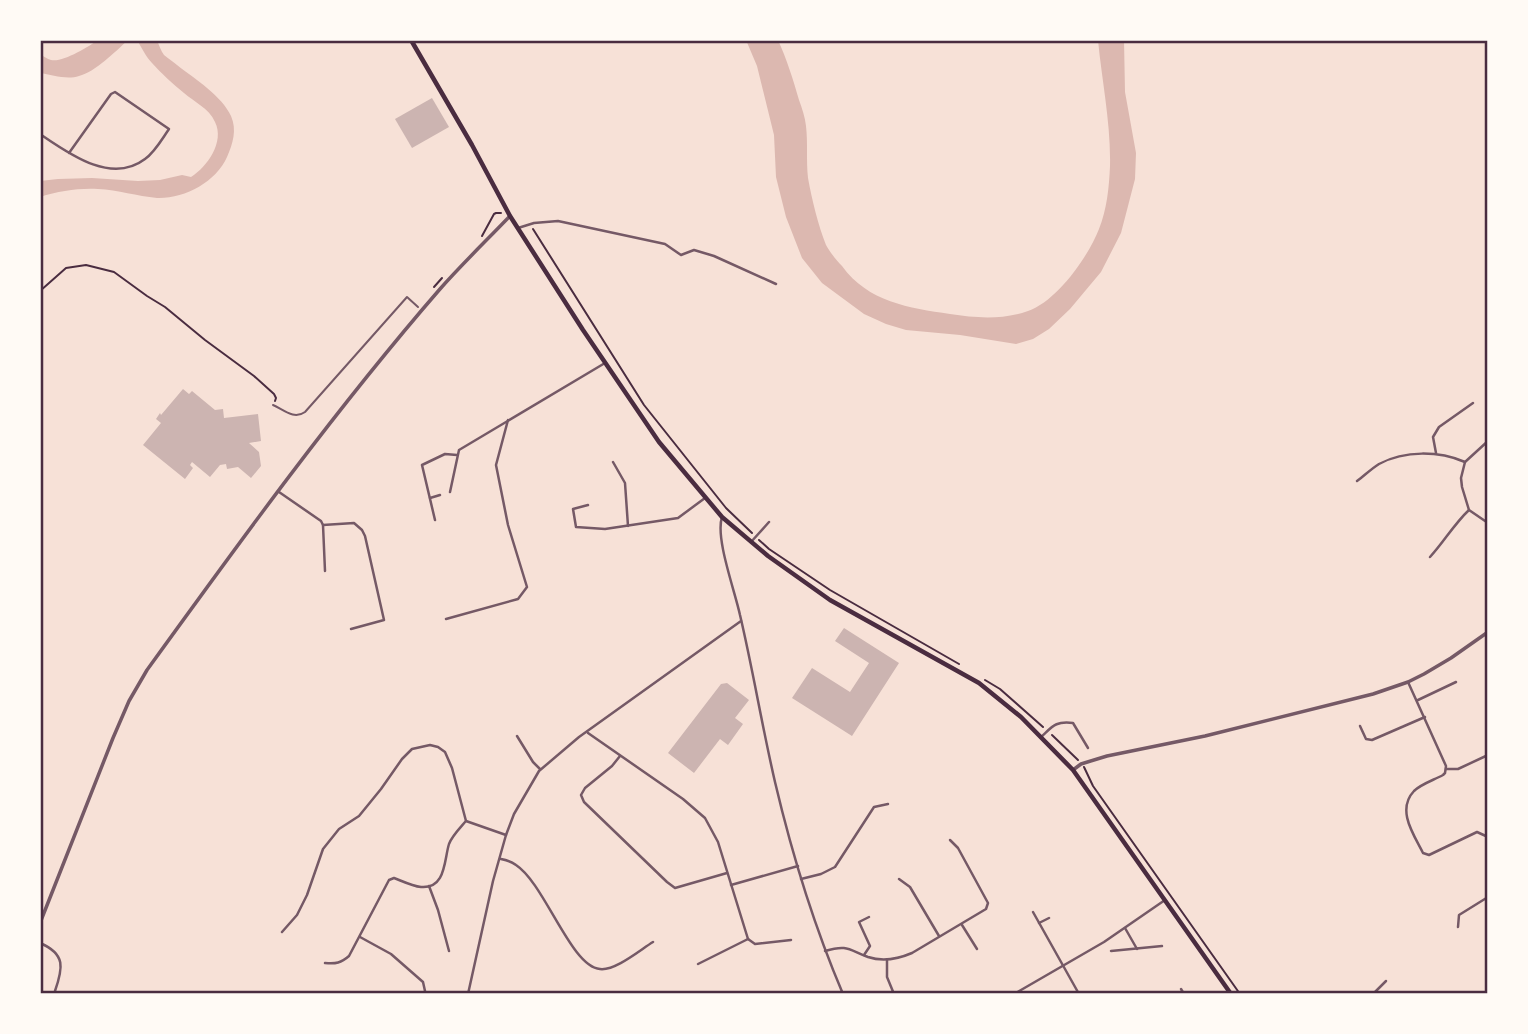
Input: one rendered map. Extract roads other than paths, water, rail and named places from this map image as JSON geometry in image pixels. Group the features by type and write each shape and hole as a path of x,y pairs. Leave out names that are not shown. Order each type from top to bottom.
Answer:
{"main road":[{"path":"411,40 510,216 659,442 705,498 722,517 768,556 830,600 979,683 1021,717 1073,770 1231,994"}],"street":[{"path":"40,134 69,153 89,164 129,168 145,159 169,129 115,92 69,153"},
{"path":"40,923 108,749 129,701 147,670 341,409 441,288 510,216"},
{"path":"518,228 534,223 558,221 665,244 681,255 694,250 714,256 776,284"},
{"path":"450,492 459,450 605,363"},
{"path":"1436,453 1433,436 1439,427 1473,403"},
{"path":"446,619 518,599 527,587 508,524 496,466 508,420"},
{"path":"1488,441 1465,462 1461,478 1469,510 1488,523"},
{"path":"1357,481 1380,464 1398,456 1436,453 1465,462"},
{"path":"435,520 422,465 445,454 457,455"},
{"path":"612,462 625,483 628,526"},
{"path":"279,492 321,521 324,571"},
{"path":"430,498 440,495"},
{"path":"587,505 573,509 576,527 605,529 678,518 705,498"},
{"path":"1430,557 1469,510"},
{"path":"722,517 722,542 775,782 801,879 843,994"},
{"path":"323,525 354,523 365,536 384,620 351,629"},
{"path":"751,542 769,523"},
{"path":"468,994 506,835 514,814 540,769 741,621"},
{"path":"1073,770 1081,764 1107,756 1161,746 1373,694 1424,674 1488,632"},
{"path":"1408,682 1446,769 1443,775 1413,792 1407,806 1408,821 1423,853 1429,855 1477,832 1488,837"},
{"path":"1417,700 1457,682"},
{"path":"1360,726 1366,739 1372,740 1425,716"},
{"path":"1041,737 1055,724 1073,723 1088,748"},
{"path":"587,733 684,799 705,818 718,842 748,939 755,944 790,940"},
{"path":"517,736 540,769"},
{"path":"282,932 297,915 307,895 323,849 340,829 359,816 412,749 430,745 445,752 466,821"},
{"path":"1446,769 1458,769 1488,755"},
{"path":"620,756 585,788 581,795 584,802 675,888 727,873"},
{"path":"801,879 835,867 874,807 888,804"},
{"path":"466,821 506,835"},
{"path":"325,963 336,964 349,956 389,880 394,878 421,887 436,882 442,875 449,844 466,821"},
{"path":"825,950 850,948 864,955 887,960 900,958 986,909 988,904 958,848 950,840"},
{"path":"500,859 516,864 531,880 575,952 588,965 601,970 614,967 653,942"},
{"path":"731,885 798,866"},
{"path":"899,879 910,887 939,937"},
{"path":"429,886 449,951"},
{"path":"1458,927 1460,915 1488,897"},
{"path":"1014,994 1104,942 1165,900"},
{"path":"1033,912 1078,994"},
{"path":"864,955 870,946 859,922 869,917"},
{"path":"1039,923 1049,918"},
{"path":"961,924 977,949"},
{"path":"1125,928 1138,949"},
{"path":"360,937 391,954 423,982 424,994"},
{"path":"698,964 748,939"},
{"path":"40,943 50,947 58,955 61,966 55,991"},
{"path":"1111,951 1162,946"},
{"path":"887,960 887,978 894,994"},
{"path":"1373,994 1386,981"},
{"path":"1181,989 1184,994"}],"lane":[{"path":"273,405 300,416 407,297 418,307"}]}
